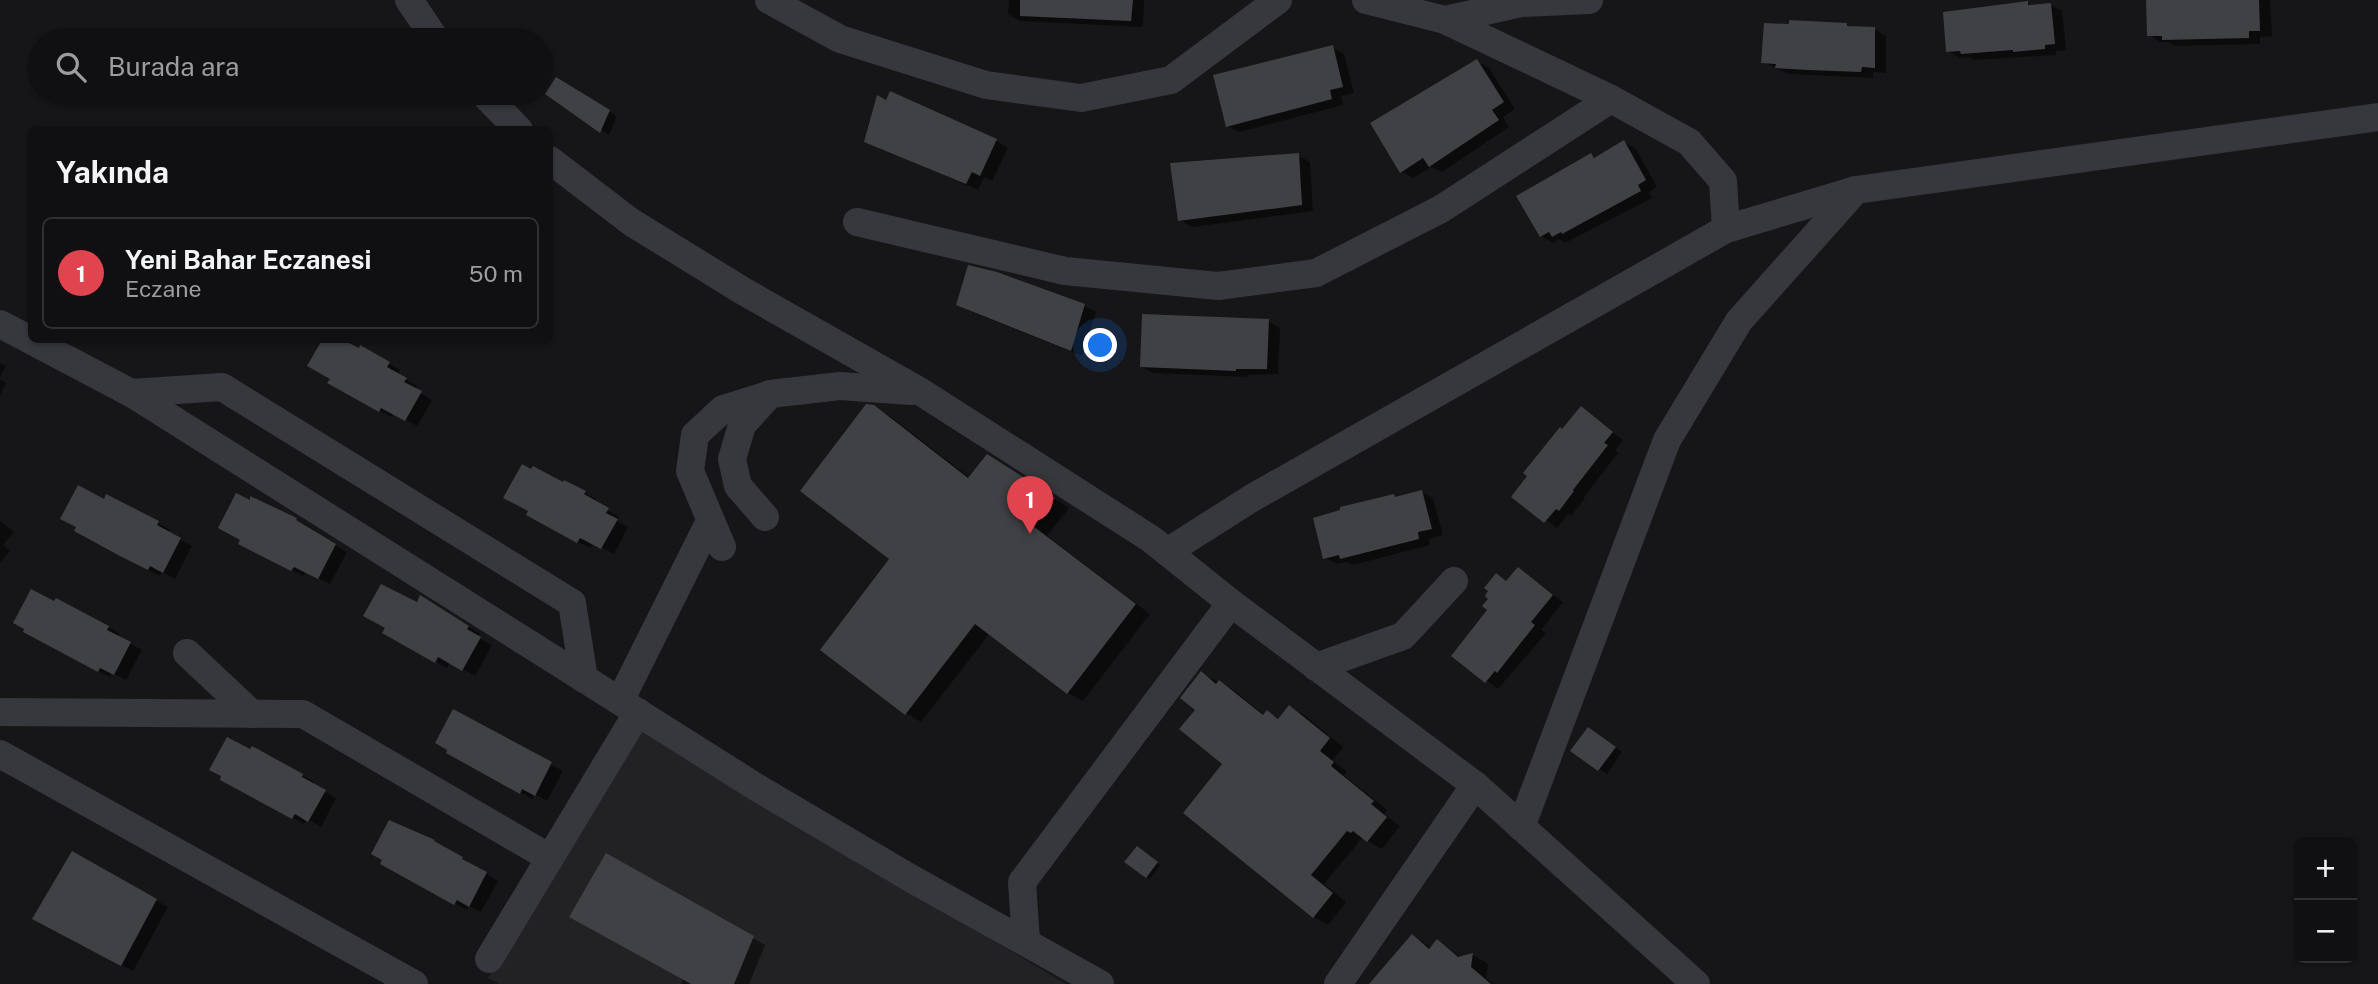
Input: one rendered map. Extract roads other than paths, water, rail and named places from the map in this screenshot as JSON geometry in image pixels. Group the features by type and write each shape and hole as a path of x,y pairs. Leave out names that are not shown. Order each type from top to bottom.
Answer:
{"street":[{"path":"409,0 428,28"},
{"path":"769,0 840,39 986,85 1081,98 1171,80 1278,0"},
{"path":"1366,0 1445,20 1611,99 1689,142 1723,181 1726,229"},
{"path":"1445,20 1521,3 1589,0"},
{"path":"857,222 1065,271 1218,286 1316,273 1441,209 1611,99"},
{"path":"495,105 515,126"},
{"path":"1167,552 1252,498 1726,229 1856,190 2378,117"},
{"path":"553,162 642,229 743,291 921,392 1151,539 1231,603 1475,785 1696,984"},
{"path":"1521,827 1667,440 1740,321 1856,190"},
{"path":"0,324 28,339"},
{"path":"36,343 131,393 756,787 1100,984"},
{"path":"722,547 690,471 695,435 723,409 770,394 840,386 921,392"},
{"path":"131,393 222,387 572,603 584,679"},
{"path":"765,517 738,486 732,459 742,425 770,394"},
{"path":"489,959 550,858 629,707 710,521"},
{"path":"1316,667 1403,636 1454,581"},
{"path":"1026,942 1022,882 1231,603"},
{"path":"187,653 251,713"},
{"path":"0,712 303,714 550,858"},
{"path":"0,754 414,984"},
{"path":"1338,984 1475,785"}],"place":[{"name":"Yeni Bahar Eczanesi","path":"1030,534"}]}
